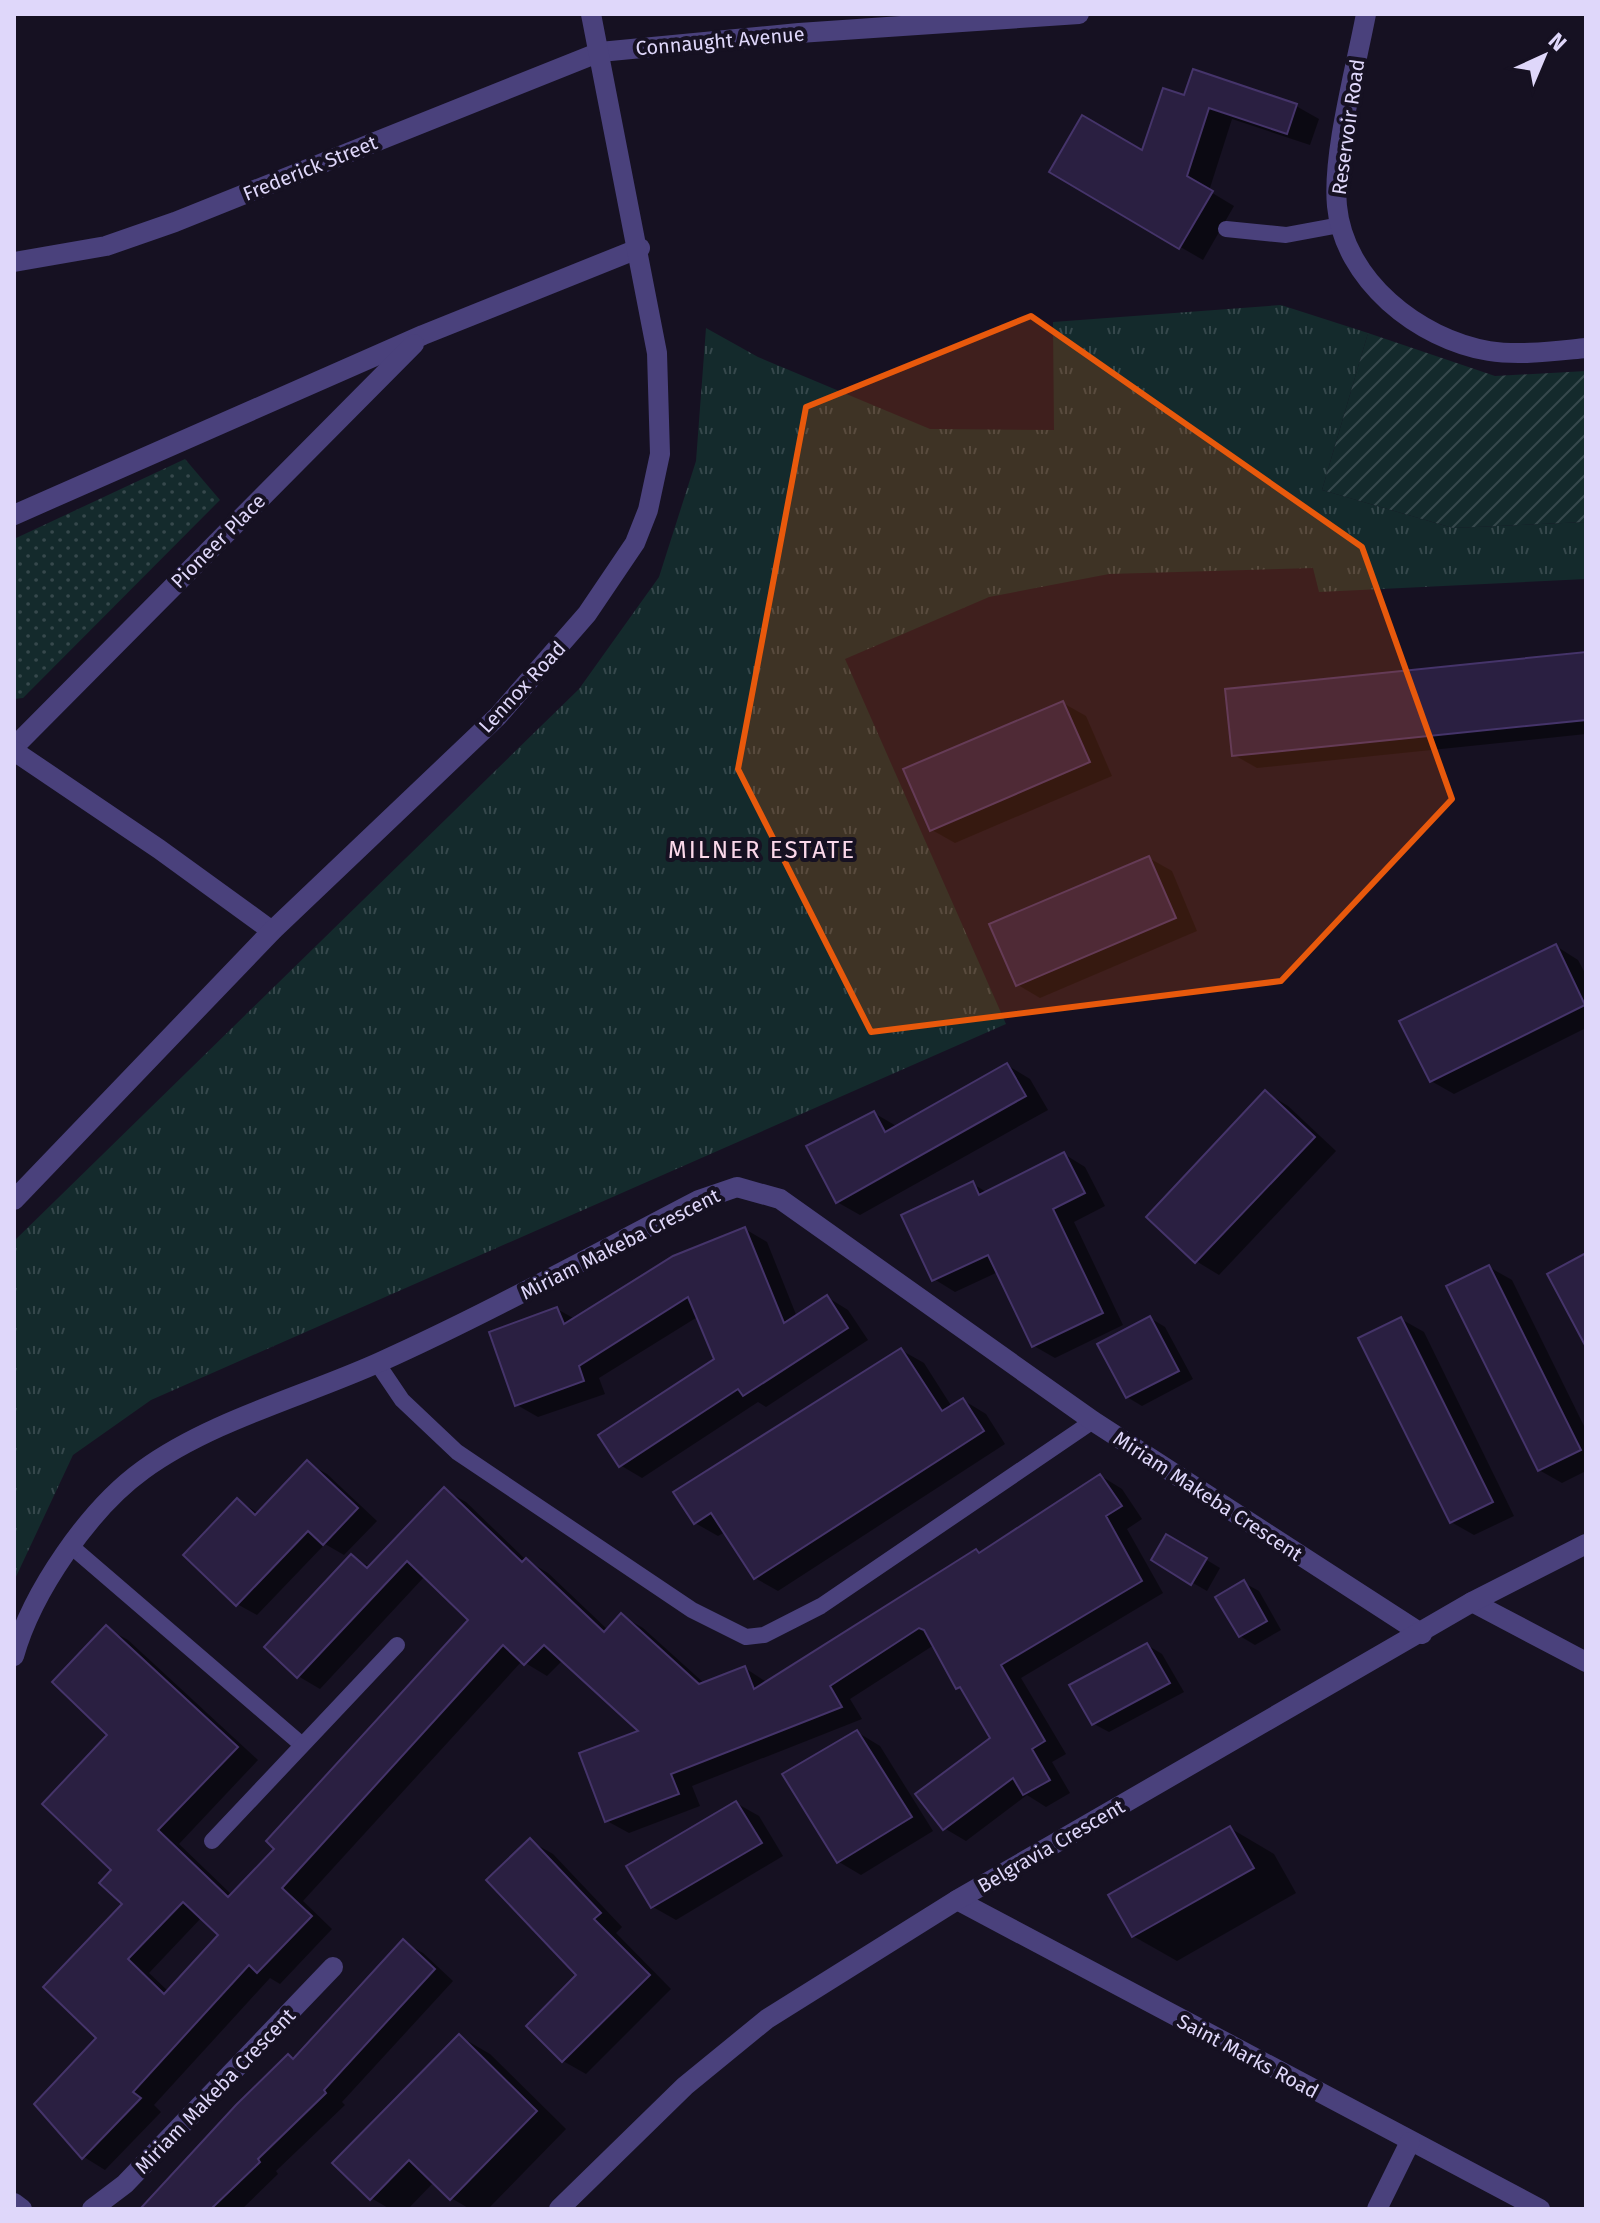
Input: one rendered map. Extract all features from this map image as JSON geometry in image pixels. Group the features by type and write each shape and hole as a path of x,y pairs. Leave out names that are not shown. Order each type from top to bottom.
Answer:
{"street":[{"name":"Lennox Road","path":"14,1200 272,931 498,716 587,614 635,543 648,510 660,454 657,353 640,248 591,14"},
{"name":"Connaught Avenue","path":"600,52 799,33 1079,14"},
{"name":"Reservoir Road","path":"1366,14 1339,164 1337,203 1342,238 1362,272 1405,315 1445,337 1490,351 1586,348"},
{"name":"Frederick Street","path":"14,262 106,246 175,222 600,52"},
{"name":"Pioneer Place","path":"14,515 423,335 640,248"},
{"name":"Pioneer Place","path":"272,931 14,749 423,335"},
{"name":"Miriam Makeba Crescent","path":"14,1656 40,1595 72,1547 121,1489 155,1463 218,1430 453,1329 699,1200 737,1187 780,1199 1093,1421 1422,1634"},
{"name":"Belgravia Crescent","path":"559,2209 729,2048 767,2019 957,1900 1422,1634 1472,1602 1586,1544"},
{"path":"1472,1602 1586,1662"},
{"name":"Saint Marks Road","path":"957,1900 1540,2209"},
{"name":"Miriam Makeba Crescent","path":"92,2209 125,2184 333,1967"},
{"path":"1377,2209 1410,2142"},
{"path":"14,2203 22,2209"}],"lane":[{"path":"1226,229 1286,235 1340,225"},
{"path":"377,1363 412,1412 457,1452 692,1610 746,1637 774,1632 821,1606 1093,1421"},
{"path":"72,1547 301,1744"},
{"path":"212,1841 397,1645"}],"highlighted area":[{"path":"1031,316 1362,547 1452,799 1281,981 871,1032 738,769 806,407"}],"green space":[{"path":"1281,305 1368,333 1322,490 1453,528 1586,522 1586,579 1319,592 1313,568 1109,574 989,597 845,659 1006,1024 151,1400 73,1455 14,1581 14,1241 579,689 659,577 696,461 706,328 758,357 930,429 1054,430 1053,322"},
{"path":"1368,333 1495,376 1586,371 1586,522 1453,528 1322,490"},
{"path":"185,459 220,500 23,698 14,699 14,539"}],"building":[{"path":"1193,69 1297,104 1287,134 1209,108 1187,176 1213,191 1179,249 1049,172 1082,115 1142,150 1163,88 1184,95"},
{"path":"1586,652 1586,720 1232,756 1225,689"},
{"path":"1063,701 1090,762 930,831 903,769"},
{"path":"1149,856 1176,918 1016,986 989,924"},
{"path":"1556,944 1585,1005 1430,1082 1399,1021"},
{"path":"1007,1063 1026,1096 836,1203 806,1146 874,1111 885,1132"},
{"path":"1265,1090 1315,1137 1195,1263 1146,1217"},
{"path":"1064,1152 1085,1193 1053,1209 1103,1313 1032,1347 988,1255 932,1281 901,1215 973,1181 979,1195"},
{"path":"745,1227 784,1323 827,1295 848,1328 743,1396 738,1389 619,1467 598,1435 714,1359 688,1297 579,1366 584,1381 515,1406 489,1332 557,1307 564,1324 673,1256"},
{"path":"1586,1253 1586,1347 1547,1274"},
{"path":"1489,1265 1581,1450 1538,1471 1446,1286"},
{"path":"1150,1316 1179,1371 1126,1398 1097,1344"},
{"path":"1401,1317 1493,1502 1450,1523 1358,1338"},
{"path":"901,1348 942,1411 963,1398 984,1431 754,1579 711,1513 694,1524 673,1492"},
{"path":"307,1460 358,1508 323,1545 308,1531 236,1606 183,1555 237,1498 255,1515"},
{"path":"1100,1474 1122,1506 1106,1516 1142,1581 1001,1665 1045,1741 1032,1749 1050,1780 1023,1795 1013,1778 943,1830 915,1794 990,1738 960,1687 956,1689 924,1630 919,1628 830,1686 842,1707 671,1774 679,1794 605,1822 579,1753 638,1731 544,1645 524,1665 503,1645 282,1888 312,1916 257,1973 249,1965 133,2092 141,2098 82,2159 34,2104 96,2038 43,1987 122,1904 99,1883 111,1870 42,1804 107,1735 52,1682 106,1625 238,1747 158,1830 228,1897 274,1849 266,1841 468,1620 407,1561 297,1678 264,1647 351,1554 367,1568 444,1487 522,1562 526,1558 604,1632 621,1613 699,1684 745,1666 754,1689 976,1549 979,1553","holes":["183,1902 218,1935 164,1994 128,1959"]},
{"path":"1166,1534 1207,1558 1191,1585 1151,1560"},
{"path":"1244,1580 1267,1621 1239,1637 1215,1597"},
{"path":"1147,1643 1170,1683 1092,1725 1069,1685"},
{"path":"857,1730 912,1817 837,1863 782,1774"},
{"path":"736,1801 762,1843 651,1908 626,1866"},
{"path":"1230,1826 1254,1868 1132,1937 1108,1895"},
{"path":"530,1838 601,1913 594,1919 650,1975 562,2062 526,2026 576,1975 486,1880"},
{"path":"403,1939 435,1969 324,2090 326,2093 258,2159 260,2162 211,2209 140,2209 288,2054 293,2059"},
{"path":"459,2034 537,2111 450,2200 409,2160 370,2200 332,2163"}],"district":[{"name":"MILNER ESTATE","path":"762,850"}]}
